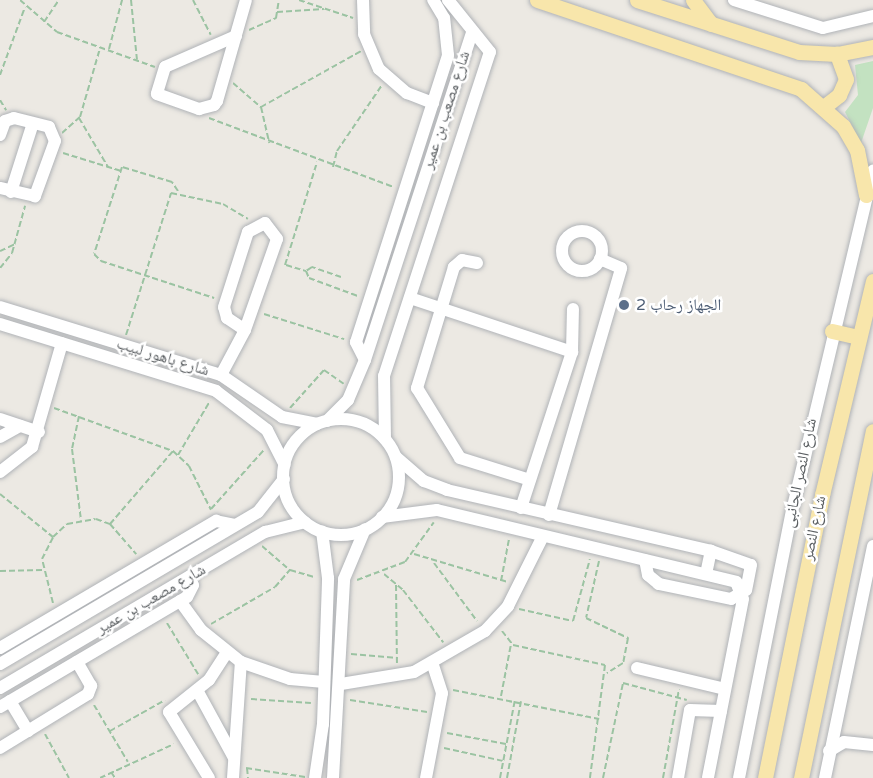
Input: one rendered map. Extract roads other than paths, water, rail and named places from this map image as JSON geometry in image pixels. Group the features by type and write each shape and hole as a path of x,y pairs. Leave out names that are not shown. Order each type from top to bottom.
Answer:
{"main road":[{"path":"537,0 775,78 825,106 857,150 866,195"},
{"path":"637,0 799,52 837,54 873,47"},
{"path":"693,0 711,24"},
{"path":"825,106 839,95 846,79 837,54"},
{"name":"شارع النصر","path":"765,778 873,281"},
{"path":"832,331 859,337"},
{"path":"801,778 873,431"}],"street":[{"path":"236,36 163,70 156,86 160,96 204,110 217,101 224,78 236,36 246,0"},
{"path":"363,0 362,21 367,47 387,78 434,103"},
{"path":"365,360 356,342 434,103 449,44 444,18 433,0"},
{"path":"448,0 472,32"},
{"path":"734,0 823,28 873,16"},
{"name":"شارع مصعب بن عمير","path":"322,422 353,391 365,360 472,32 489,45 489,59 384,376 385,439"},
{"path":"0,135 10,118 33,123 49,127 55,136 53,150 38,193 28,198 5,190 33,123"},
{"name":"شارع النصر الجانبى","path":"739,778 832,331 873,171"},
{"path":"221,375 245,330 255,311 270,261 276,234 265,223 255,224 226,302 227,318 245,330"},
{"path":"549,515 621,268 600,259"},
{"path":"477,263 456,264 417,380 420,395 435,411 460,458 530,480"},
{"path":"410,298 572,352"},
{"name":"شارع باهور لبيب","path":"0,307 221,375 282,417 322,422"},
{"path":"521,508 572,352 573,309"},
{"name":"شارع باهور لبيب","path":"0,324 216,391 273,438 285,465"},
{"path":"0,472 21,460 39,432 62,343"},
{"path":"0,419 39,432"},
{"path":"365,529 322,531 305,522 288,498 284,479 285,465 300,437 322,422 358,421 385,439 396,457 435,487 500,504 711,551 750,563 708,778"},
{"path":"0,437 20,426"},
{"path":"333,778 341,699 344,579 365,529 382,517 397,489 396,457"},
{"name":"شارع مصعب بن عمير","path":"2,662 263,507 284,479"},
{"path":"496,524 500,504"},
{"path":"382,517 437,510 736,582 744,594"},
{"path":"0,648 143,563 214,515 235,525"},
{"name":"شارع مصعب بن عمير","path":"0,688 257,537 305,522"},
{"path":"597,549 604,527"},
{"path":"315,778 324,704 328,578 322,531"},
{"path":"341,684 395,678 433,665 485,631 508,606 543,536"},
{"path":"825,778 832,723 873,546"},
{"path":"706,574 711,551"},
{"path":"645,560 648,575 659,584 731,599 744,594"},
{"path":"28,731 5,705 180,602 192,591 189,577"},
{"path":"180,602 201,630 241,662 290,679 324,682"},
{"path":"209,778 184,738 170,707 194,687 227,652"},
{"path":"2,662 16,679"},
{"path":"0,748 88,694 91,686 77,662"},
{"path":"234,768 241,662"},
{"path":"426,778 439,713 441,688 433,665"},
{"path":"637,668 724,689"},
{"path":"194,687 234,768"},
{"path":"678,778 692,708 721,711"},
{"path":"832,723 844,733 873,738"},
{"path":"829,751 844,742 873,745"}],"place":[{"name":"الجهاز رحاب 2","path":"624,305"}]}
